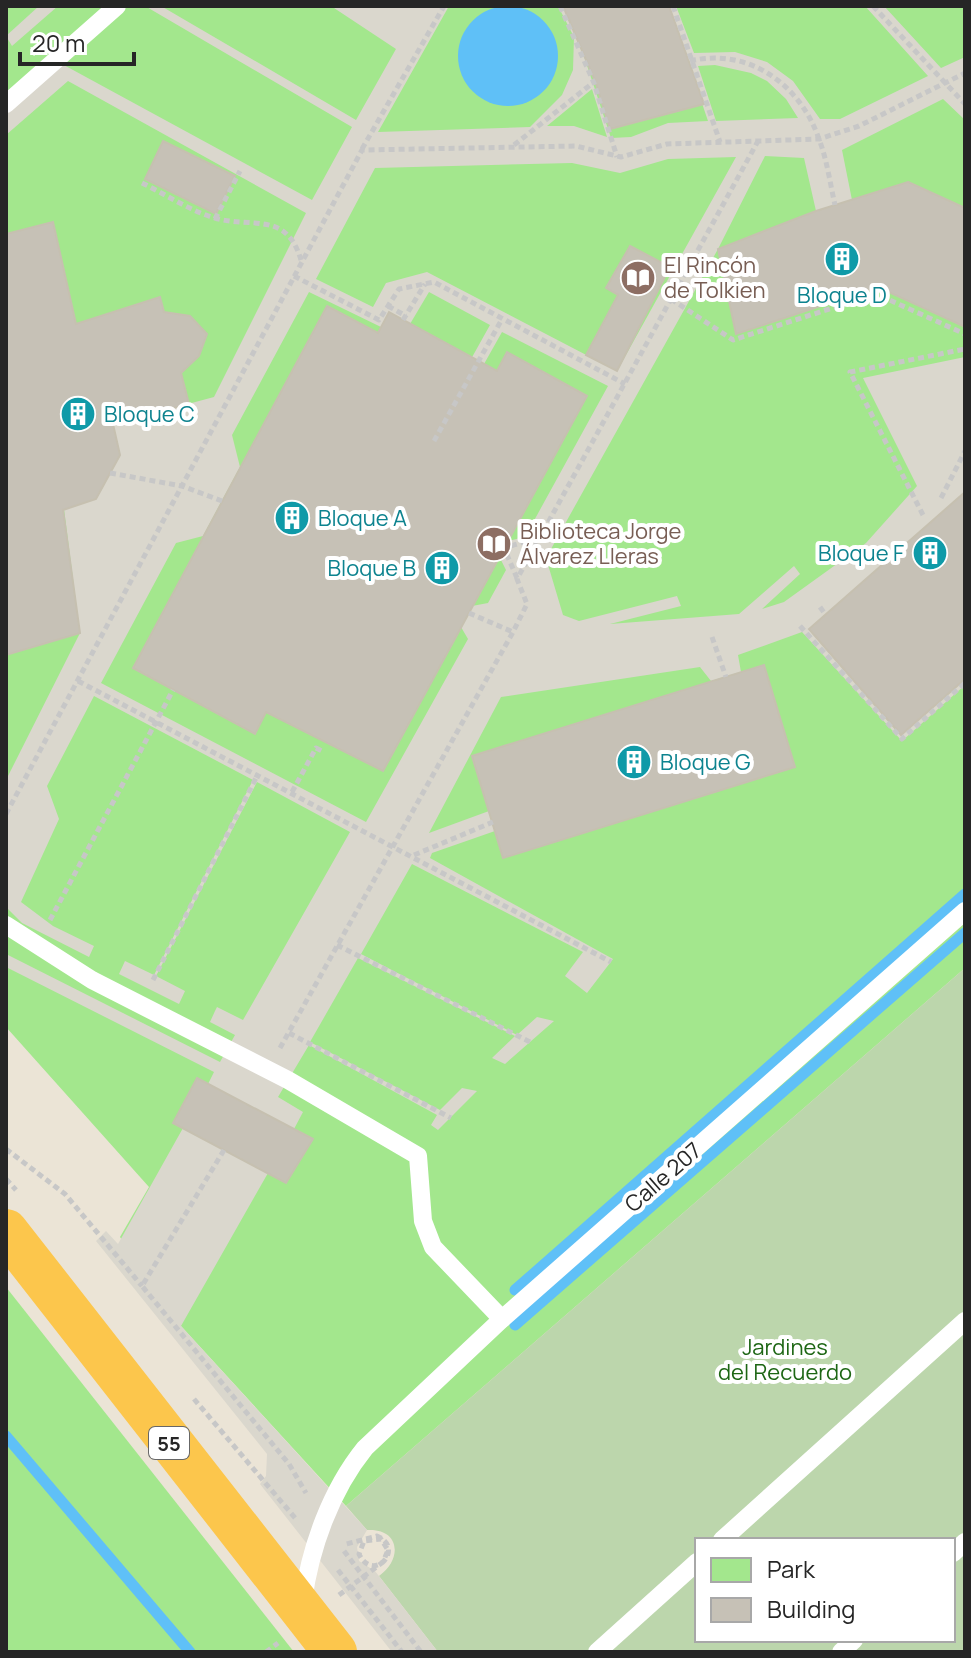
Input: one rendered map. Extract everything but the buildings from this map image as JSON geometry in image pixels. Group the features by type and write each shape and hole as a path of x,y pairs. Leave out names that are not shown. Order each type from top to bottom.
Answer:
{"highway":[{"name":"55","path":"6,1231 335,1652"}],"lane":[{"path":"6,104 117,6"},
{"name":"Calle 207","path":"301,1610 305,1579 324,1524 347,1471 365,1448 502,1319 965,911"},
{"path":"6,925 92,980 268,1070 418,1156 426,1235 433,1247 502,1319"},
{"path":"724,1538 961,1326"},
{"path":"597,1652 695,1564"}],"path":[{"path":"6,814 301,261 444,6"},
{"path":"560,6 594,82 617,157"},
{"path":"673,6 720,142"},
{"path":"873,6 965,104"},
{"path":"691,61 735,60 764,70 781,81 800,103 819,139 835,205"},
{"path":"362,150 576,146 617,157 667,144 819,139 859,126 965,73"},
{"path":"512,147 594,82"},
{"path":"517,579 758,141"},
{"path":"215,219 240,171"},
{"path":"142,183 180,199 215,219 270,222 296,244 301,261"},
{"path":"294,276 379,320 399,289 434,282 625,384"},
{"path":"388,306 405,318 425,283"},
{"path":"671,299 733,340 876,294 965,334"},
{"path":"434,441 502,319"},
{"path":"923,515 850,372 965,349"},
{"path":"941,498 965,451"},
{"path":"110,473 182,486 222,501"},
{"path":"268,1070 527,604 504,548 540,537"},
{"path":"820,607 825,614"},
{"path":"469,613 513,632"},
{"path":"800,626 902,739 965,683"},
{"path":"712,637 726,677"},
{"path":"78,681 414,855 611,962"},
{"path":"47,929 173,690"},
{"path":"292,792 316,748 322,751"},
{"path":"152,981 258,774"},
{"path":"414,855 493,822"},
{"path":"337,945 530,1042"},
{"path":"288,1033 451,1118"},
{"path":"6,1149 65,1194 289,1464 324,1524"},
{"path":"142,1286 224,1150"},
{"path":"383,1562 388,1550 381,1539 368,1539 359,1549 364,1563 379,1566 384,1563 390,1550 386,1540 377,1536 340,1546 421,1652"}],"green space":[{"path":"6,6 965,6 965,968 346,1506 181,1326 120,1237 149,1187 6,1027"},
{"name":"Jardines del Recuerdo","path":"965,968 965,1652 438,1652 379,1576 392,1561 392,1539 378,1531 367,1530 346,1506"},
{"path":"6,1287 294,1652 6,1652"}],"shaded area":[{"path":"39,6 58,6 12,46 6,36"},
{"path":"145,6 161,6 356,120 396,49 331,6 449,6 378,132 530,127 562,95 573,70 574,37 558,6 563,6 577,35 611,138 631,137 668,123 708,121 669,6 676,6 694,53 735,52 767,62 793,81 820,119 840,119 928,76 865,6 884,6 941,68 965,57 965,120 943,99 842,150 852,200 816,211 804,158 765,156 718,249 546,558 563,615 579,621 677,596 681,606 610,624 739,614 794,566 800,574 762,609 784,602 866,543 917,486 863,378 965,357 965,492 809,629 901,735 965,679 965,685 902,741 802,632 738,655 741,672 711,681 700,667 501,697 429,833 489,811 495,831 432,853 430,858 613,959 587,993 565,976 583,952 412,864 361,954 517,1035 537,1017 554,1021 505,1064 492,1058 515,1036 358,958 310,1042 440,1110 462,1088 477,1091 438,1130 431,1125 437,1115 309,1045 278,1097 303,1112 294,1129 208,1084 214,1072 6,967 6,954 220,1062 235,1035 210,1022 217,1007 243,1020 350,832 257,782 156,976 185,991 179,1004 119,974 125,961 154,975 253,780 94,696 47,786 59,819 21,902 53,926 94,946 89,957 22,923 6,907 6,780 80,633 64,509 96,499 120,455 113,424 214,397 306,213 68,81 6,135 6,114 62,64 312,200 352,127","holes":["715,65 751,73 767,81 786,99 798,118 716,121 698,66","592,89 607,137 574,126 547,126","736,157 617,371 427,272 386,283 373,307 316,279 375,168 572,163 620,173 668,159","309,292 381,327 389,312 410,324 429,292 490,325 427,438 439,444 502,332 608,386 525,537 508,541 499,556 506,570 488,603 472,606 461,627 468,639 366,822 101,683 176,543 203,536 240,467 232,435"]},
{"path":"183,1128 268,1173 181,1326 367,1530 357,1547 359,1561 375,1571 438,1652 392,1652 260,1484 266,1476 267,1454 96,1241 106,1231 118,1244"}],"water":[{"path":"508,6 527,10 544,20 554,37 558,56 554,75 544,92 527,102 508,106 489,102 472,92 462,75 458,56 462,37 472,20 489,10"}],"waterway":[{"path":"515,1290 965,894"},
{"path":"515,1325 965,933"},
{"path":"6,1436 190,1652"}],"place":[{"name":"Bloque D","path":"842,259"},
{"name":"El Rincón de Tolkien","path":"638,278"},
{"name":"Bloque C","path":"78,414"},
{"name":"Bloque A","path":"292,518"},
{"name":"Biblioteca Jorge Álvarez Lleras","path":"494,544"},
{"name":"Bloque F","path":"930,553"},
{"name":"Bloque B","path":"442,568"},
{"name":"Bloque G","path":"634,762"}]}
